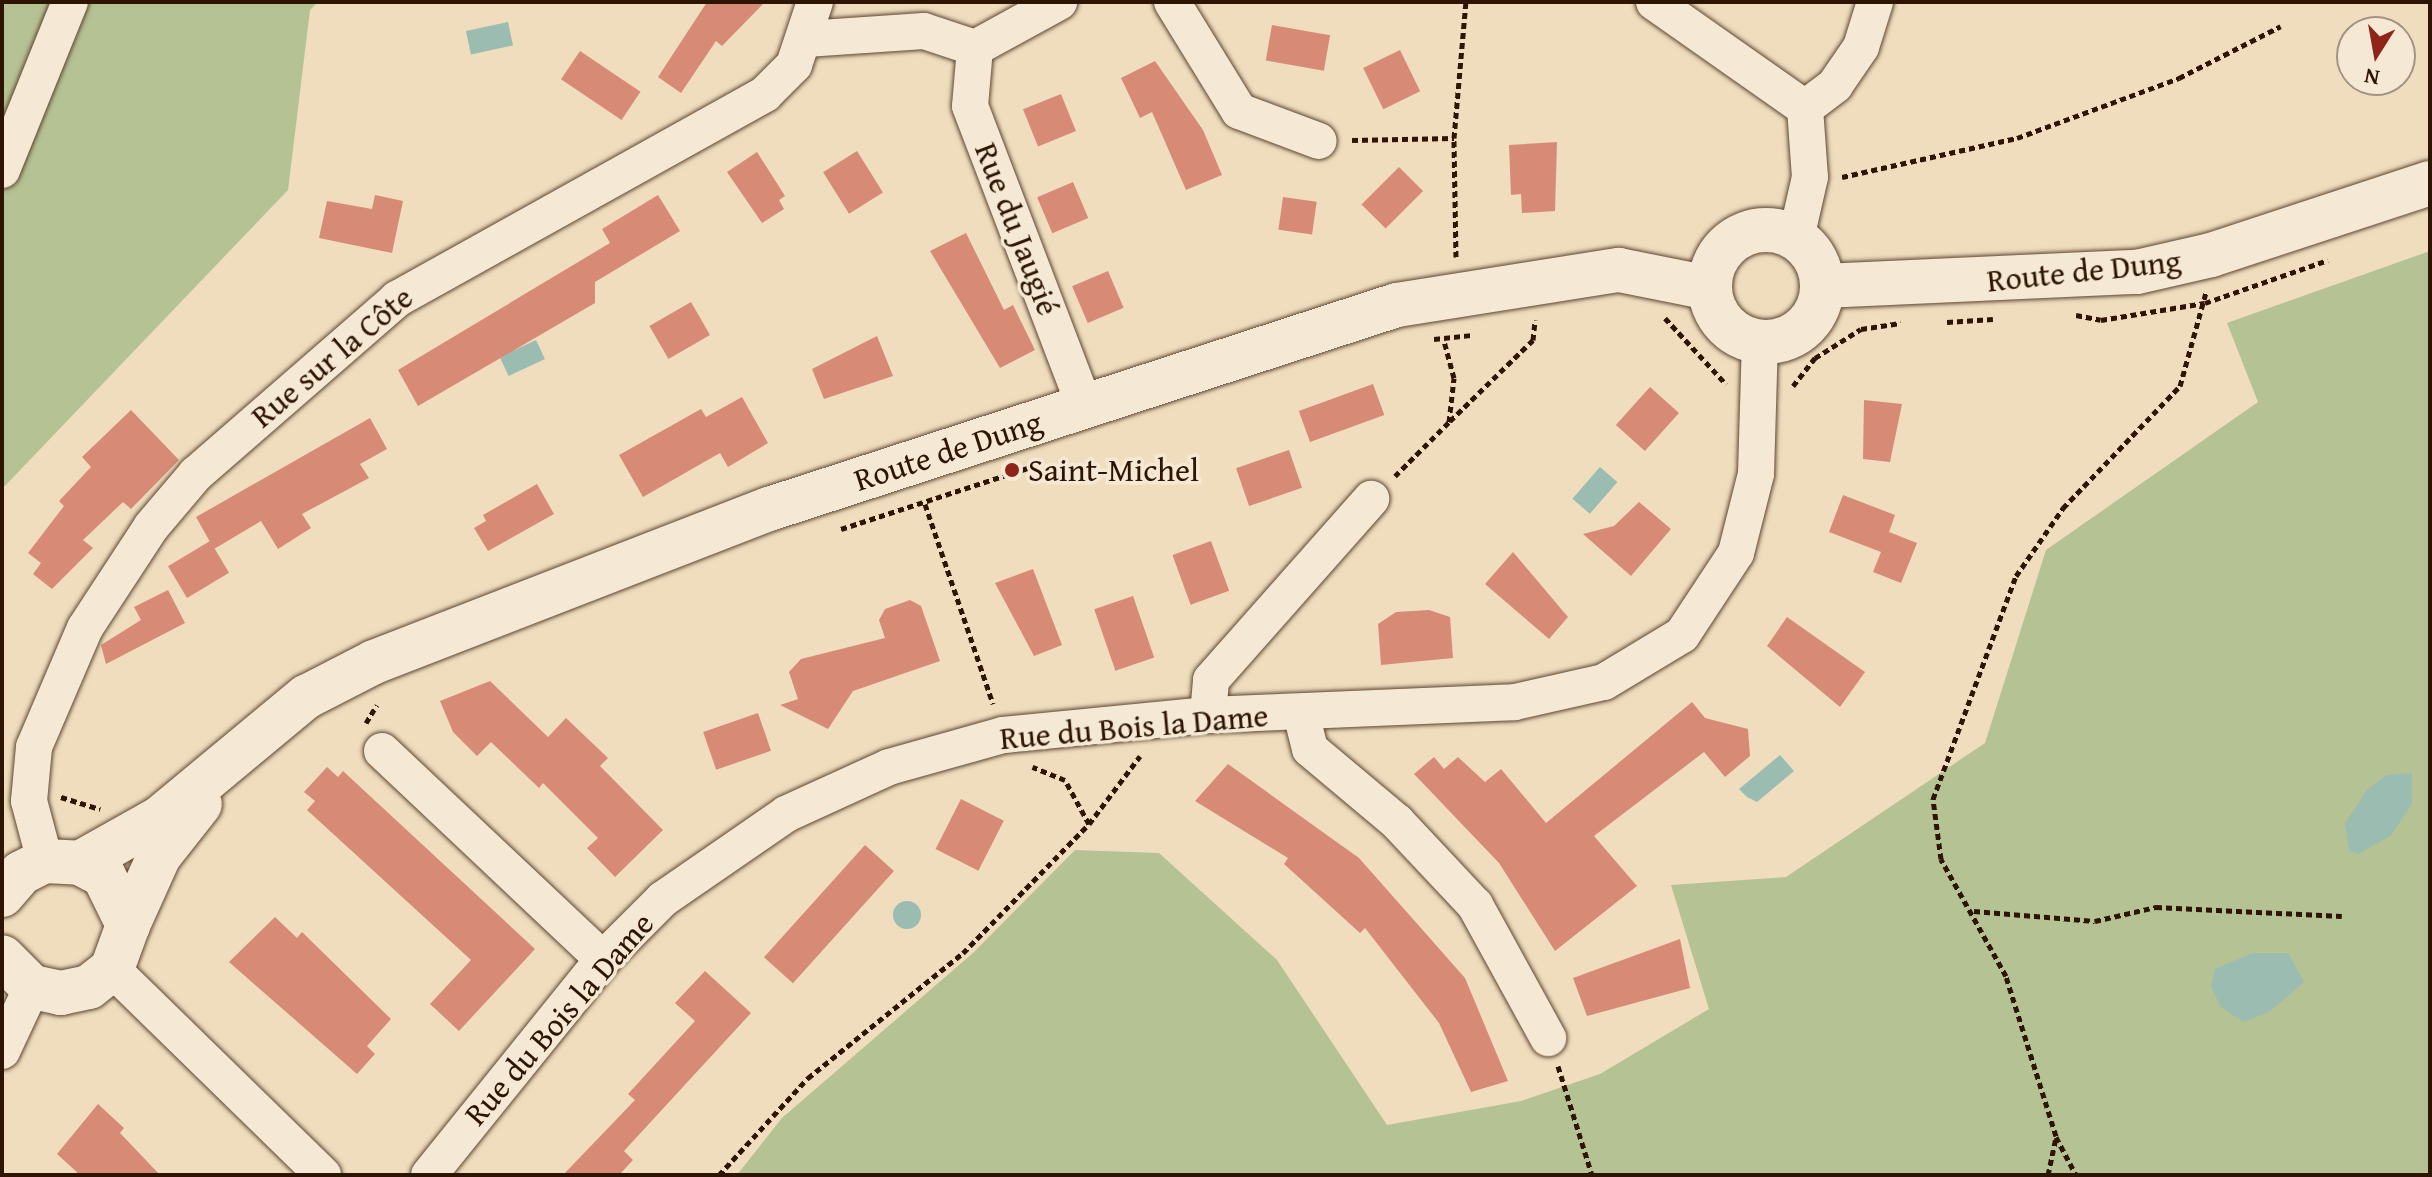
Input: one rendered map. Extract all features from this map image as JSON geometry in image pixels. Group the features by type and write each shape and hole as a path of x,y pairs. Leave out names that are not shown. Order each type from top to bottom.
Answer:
{"street":[{"path":"2,170 70,2"},
{"name":"Rue sur la Côte","path":"62,862 16,779 34,747 85,628 151,527 196,474 397,299 765,94 806,39 815,2"},
{"path":"806,39 924,31 975,48 1059,2"},
{"path":"1172,2 1239,111 1319,141"},
{"path":"1654,2 1805,108"},
{"path":"1805,108 1835,85 1861,47 1875,2"},
{"name":"Rue du Jaugié","path":"975,48 970,106 1085,407"},
{"path":"1796,238 1810,177 1805,108"},
{"name":"Route de Dung","path":"1823,286 2061,280 2211,255 2430,183"},
{"path":"1773,230 1796,238 1816,259 1823,286 1804,329 1760,343 1724,325 1709,288 1714,264 1738,238 1773,230"},
{"name":"Route de Dung","path":"2,894 62,862 160,818 231,764 306,697 374,662 769,509 1085,407 1402,318 1619,270 1709,288"},
{"name":"Rue du Bois la Dame","path":"429,1175 603,959 663,899 786,814 889,767 1003,735 1208,715 1515,702 1604,682 1682,635 1736,553 1756,474 1760,343"},
{"path":"1208,715 1211,680 1371,499"},
{"path":"1301,713 1310,749 1397,822 1475,905 1548,1038"},
{"path":"382,751 603,959"},
{"name":"Route de Dung","path":"112,969 159,856 231,764"},
{"path":"62,862 104,876 128,925"},
{"path":"2,1051 17,972 61,993 89,987 112,969 323,1175"}],"path":[{"path":"1443,261 1456,258 1454,138 1466,2"},
{"path":"1810,177 1855,178 2017,138 2179,78 2281,26"},
{"path":"1319,141 1454,138"},
{"path":"2076,1175 2056,1136 2006,976 1973,911 1941,859 1933,799 2016,576 2063,508 2180,386 2202,321 2211,255"},
{"path":"1651,312 1730,389 1757,395 1789,392 1815,358 1861,329 1906,323"},
{"path":"1402,318 1444,341 1489,330"},
{"path":"1519,323 1549,318"},
{"path":"1938,322 2000,318"},
{"path":"1371,499 1533,340 1535,320"},
{"path":"1444,341 1454,378 1449,422"},
{"path":"833,531 925,504 1054,459"},
{"path":"925,504 1003,735 1020,762 1065,780 1089,824"},
{"path":"374,662 388,694 362,720 385,740 382,751"},
{"path":"719,1175 808,1078 963,953 1089,824 1144,751"},
{"path":"1973,911 2095,921 2156,907 2342,916"},
{"path":"1548,1038 1592,1175"},
{"path":"2048,1175 2056,1136"}],"green space":[{"path":"2,2 318,2 310,10 288,190 2,489"},
{"path":"2430,251 2430,1175 737,1175 782,1118 973,953 1075,850 1159,853 1277,960 1387,1125 1521,1101 1600,1074 1709,1009 1671,885 1786,877 1985,743 2046,550 2258,402 2227,323"}],"water":[{"path":"508,22 513,45 471,54 466,31"},
{"path":"536,340 545,359 509,376 500,357"},
{"path":"1600,467 1617,482 1590,514 1572,499"},
{"path":"1780,755 1794,771 1757,802 1747,797 1739,789"},
{"path":"2412,773 2412,804 2391,835 2359,854 2349,851 2345,824 2367,790 2386,775"},
{"path":"907,901 917,905 921,915 917,925 907,929 897,925 893,915 897,905"},
{"path":"2253,953 2288,953 2304,982 2269,1012 2243,1022 2221,1007 2211,987 2215,969"}],"building":[{"path":"707,2 765,2 722,46 716,41 681,93 658,77"},
{"path":"1272,25 1330,35 1324,71 1266,60"},
{"path":"1400,50 1420,91 1383,109 1363,68"},
{"path":"580,51 641,92 622,120 561,79"},
{"path":"1155,61 1203,130 1222,175 1186,190 1152,112 1140,118 1121,78"},
{"path":"1061,94 1076,131 1038,146 1023,109"},
{"path":"1557,142 1555,211 1522,213 1521,194 1511,195 1509,145"},
{"path":"857,151 883,193 849,214 823,172"},
{"path":"757,152 785,196 779,200 784,209 762,223 727,172"},
{"path":"1399,167 1423,191 1386,229 1362,204"},
{"path":"1073,182 1088,218 1052,233 1037,197"},
{"path":"375,195 403,201 392,253 319,238 327,201 372,209"},
{"path":"658,195 680,231 595,282 595,303 418,406 398,370 610,243 602,229"},
{"path":"1283,197 1317,202 1312,234 1278,230"},
{"path":"966,233 1004,310 1013,305 1035,350 1000,368 930,251"},
{"path":"1108,271 1124,308 1088,323 1072,286"},
{"path":"691,302 710,335 668,359 649,326"},
{"path":"877,336 893,376 824,399 812,369"},
{"path":"1373,384 1384,415 1310,442 1299,411"},
{"path":"1650,387 1679,413 1645,451 1616,425"},
{"path":"742,397 768,443 728,467 720,453 643,497 619,455 701,409 706,417"},
{"path":"1864,400 1902,404 1890,462 1863,459"},
{"path":"131,410 179,460 131,509 123,502 83,540 93,548 52,589 33,574 41,563 28,553 64,506 59,501 91,467 82,457"},
{"path":"370,418 387,449 360,464 369,478 302,514 311,528 278,549 261,521 214,549 196,517"},
{"path":"1289,450 1302,488 1249,506 1236,468"},
{"path":"537,484 554,514 488,551 474,528 486,521 483,515"},
{"path":"1843,495 1895,515 1889,532 1917,543 1901,583 1873,572 1881,552 1829,532"},
{"path":"1639,502 1671,529 1631,576 1583,534 1614,526"},
{"path":"210,541 229,573 187,598 168,566"},
{"path":"1211,541 1229,591 1191,605 1172,555"},
{"path":"1513,552 1568,617 1549,639 1485,584"},
{"path":"1033,569 1062,645 1034,656 995,583"},
{"path":"168,590 185,623 106,664 101,645 141,620 134,607"},
{"path":"1133,596 1154,657 1115,671 1094,609"},
{"path":"910,600 921,606 940,661 853,691 828,729 780,705 798,699 789,672 801,659 885,638 879,620 885,609"},
{"path":"1429,610 1450,617 1453,658 1381,665 1378,624 1396,612"},
{"path":"1787,617 1865,672 1840,707 1767,646"},
{"path":"490,681 548,737 566,718 608,758 600,766 663,830 615,877 587,848 598,838 543,783 539,788 491,742 477,756 453,732 440,701"},
{"path":"1692,702 1705,718 1748,729 1750,756 1725,777 1704,752 1594,836 1637,886 1555,951 1499,863 1414,774 1434,757 1444,769 1458,757 1485,782 1501,769 1546,823"},
{"path":"758,713 771,751 716,770 703,732"},
{"path":"1228,764 1359,858 1465,978 1508,1081 1471,1092 1439,1023 1365,928 1360,933 1284,864 1288,858 1195,801"},
{"path":"327,767 338,777 343,771 535,949 459,1031 430,1004 471,960 307,810 315,801 304,792"},
{"path":"961,799 1004,821 978,871 936,849"},
{"path":"865,845 894,871 793,983 764,957"},
{"path":"275,917 297,938 302,932 391,1019 367,1046 375,1054 357,1074 229,962"},
{"path":"1680,939 1690,988 1587,1016 1573,978"},
{"path":"705,971 751,1013 624,1151 633,1160 619,1175 563,1175 635,1100 628,1094 695,1021 675,1003"},
{"path":"98,1104 124,1128 120,1133 160,1175 80,1175 57,1154"}],"place":[{"name":"Saint-Michel","path":"1012,470"}]}
